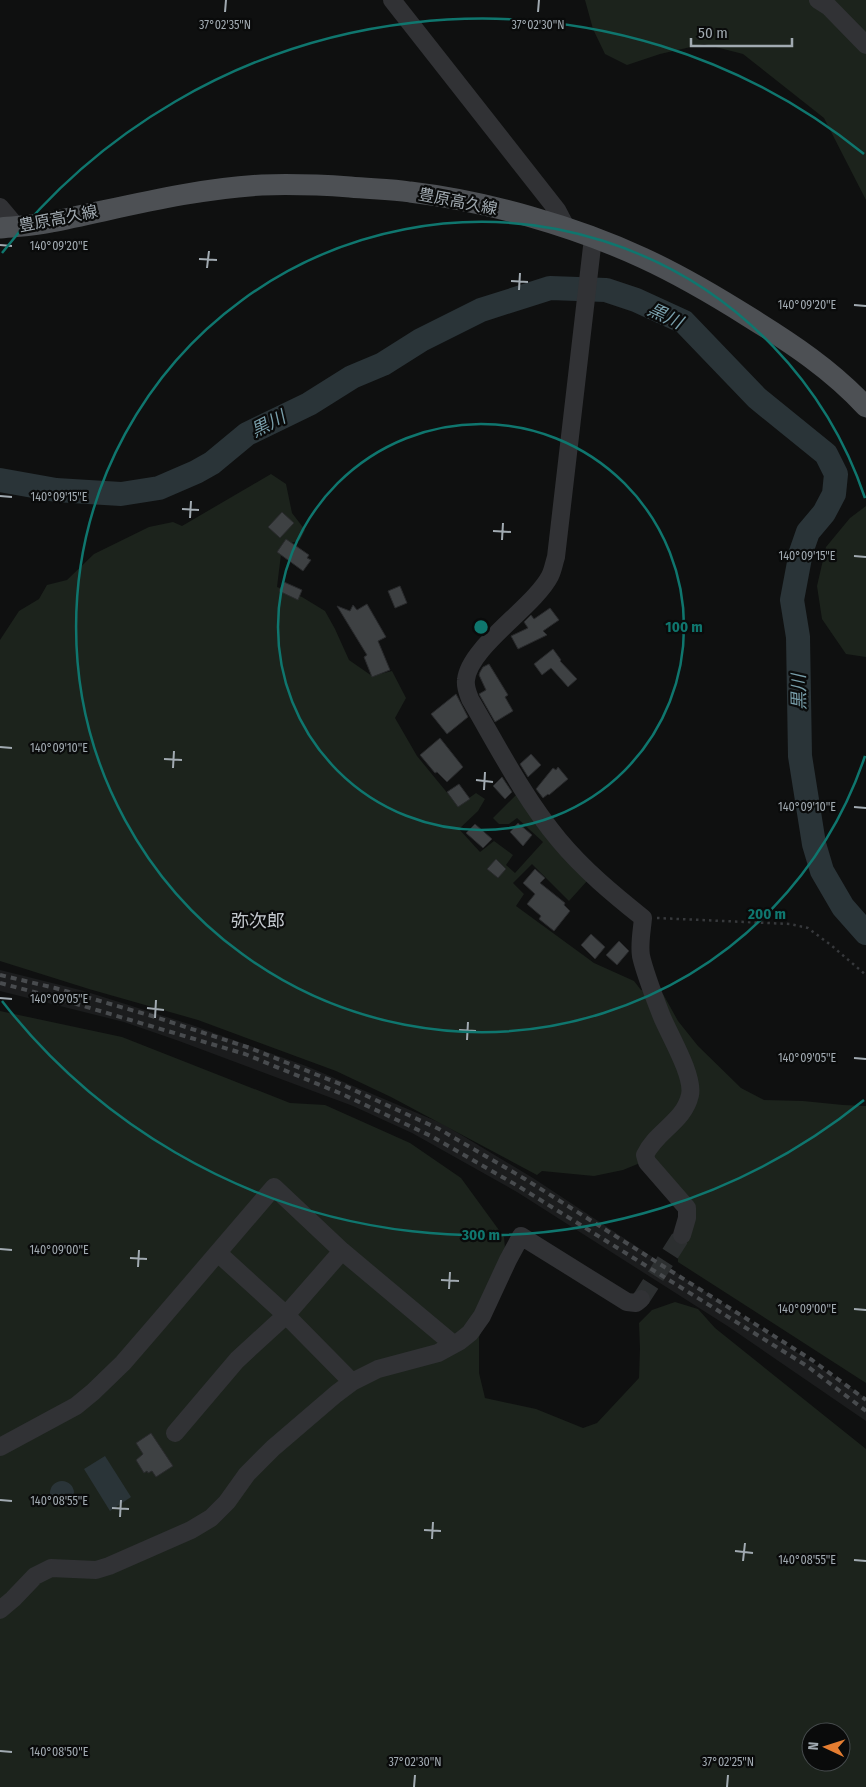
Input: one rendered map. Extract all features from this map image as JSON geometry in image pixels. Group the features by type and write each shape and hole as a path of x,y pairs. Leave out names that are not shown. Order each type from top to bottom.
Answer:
{"main road":[{"name":"豊原高久線","path":"8,227 49,223 194,192 263,185 330,186 410,192 516,213 593,238 642,258 686,280 796,346 828,371 866,408"}],"street":[{"path":"392,0 557,210 567,230"},
{"path":"818,0 829,7 866,46"},
{"path":"0,207 8,227"},
{"path":"593,238 556,557 550,575 540,590 472,662 467,674 466,688 470,699 534,807 559,840 580,864 643,918 640,946 641,957 662,1016 690,1082 690,1094 681,1116 650,1144 645,1155 647,1162 687,1208 687,1218 682,1235"},
{"path":"0,1447 76,1406 93,1392 123,1362 274,1187 342,1251 453,1344"},
{"path":"0,1610 35,1576 51,1568 96,1570 191,1530 211,1518 227,1502 247,1474 273,1448 352,1382 378,1369 438,1353 470,1333 482,1316 521,1236 627,1302 636,1303 641,1299"},
{"path":"175,1433 237,1360 286,1315 342,1251"},
{"path":"218,1254 286,1315 352,1382"}],"path":[{"path":"643,918 790,924 808,928 866,975"}],"shaded area":[{"path":"585,0 866,0 866,200 824,118 743,54 704,44 660,54 627,65 605,54 593,29"},
{"path":"271,474 286,484 292,513 305,530 300,540 282,546 277,587 302,597 325,611 349,660 372,676 392,671 406,698 395,718 417,756 458,806 476,793 485,799 478,811 459,829 480,852 494,841 513,855 506,865 515,873 543,842 517,818 509,824 499,824 493,818 517,794 587,881 569,901 532,864 513,883 524,894 516,906 594,963 634,981 641,990 663,994 678,1021 698,1046 741,1088 764,1100 866,1106 866,1383 678,1262 678,1254 692,1217 640,1163 623,1170 594,1176 542,1171 537,1175 391,1097 336,1071 198,1020 0,961 0,640 19,611 39,599 47,585 67,580 94,554 149,527 173,522 182,526"},
{"path":"866,506 866,657 846,654 822,619 817,586 826,547 850,518"},
{"path":"0,970 84,991 192,1025 306,1066 443,1124 533,1178 866,1398 866,1421 729,1327 517,1192 412,1133 353,1106 124,1022 0,991"},
{"path":"0,1011 122,1037 290,1103 325,1105 410,1143 461,1178 504,1237 507,1272 479,1337 479,1373 485,1398 536,1409 583,1428 597,1423 639,1378 639,1323 652,1310 675,1302 698,1309 715,1328 866,1449 866,1787 0,1787"},
{"path":"105,1456 131,1497 110,1511 84,1469"},
{"path":"57,1481 67,1481 74,1488 74,1498 67,1505 57,1505 50,1498 50,1488"}],"building":[{"path":"282,512 294,523 280,538 268,527"},
{"path":"286,539 309,555 307,558 311,560 303,571 277,552"},
{"path":"284,582 302,590 298,600 279,591"},
{"path":"400,586 407,603 395,608 388,591"},
{"path":"367,604 386,637 378,641 390,670 372,677 364,657 367,655 337,606 350,611 353,605 357,610"},
{"path":"550,608 559,620 543,631 547,635 518,649 511,636 528,628 524,622 531,615 534,619"},
{"path":"553,649 560,661 577,679 568,687 551,668 542,675 534,664"},
{"path":"489,664 508,695 505,697 513,711 495,722 479,694 486,690 479,675 480,672 483,667"},
{"path":"456,694 468,717 447,734 431,714"},
{"path":"440,738 463,767 447,782 437,772 435,773 420,755"},
{"path":"531,754 541,765 528,777 520,764"},
{"path":"558,767 568,779 543,798 536,789 553,768 556,770"},
{"path":"502,777 512,792 505,799 493,786"},
{"path":"459,784 470,799 458,807 447,792"},
{"path":"518,823 532,835 523,846 510,832"},
{"path":"475,824 492,839 483,848 466,833"},
{"path":"496,859 506,869 498,878 487,869"},
{"path":"535,869 545,878 540,883 565,903 564,905 570,911 554,931 539,919 541,916 527,904 535,894 523,883"},
{"path":"591,934 605,947 595,959 581,945"},
{"path":"619,941 629,951 617,965 606,955"},
{"path":"151,1433 173,1466 156,1477 152,1471 144,1473 136,1460 143,1454 136,1443"}],"waterway":[{"name":"黒川","path":"0,480 56,490 121,494 159,488 212,463 247,434 309,404 352,377 383,364 421,340 481,310 550,288 606,290 636,300 684,322 757,398 826,454 836,474 834,494 824,513 808,532 801,552 792,600 798,637 800,756 814,844 822,871 843,907 866,933"}],"tunnel":[{"path":"641,1299 682,1235"}],"railway":[{"path":"0,975 55,988 152,1016 250,1048 345,1086 439,1129 525,1179 812,1360 866,1400"},
{"path":"0,983 245,1054 342,1094 431,1136 518,1186 807,1366 866,1411"}],"district":[{"name":"弥次郎","path":"258,921"}]}
